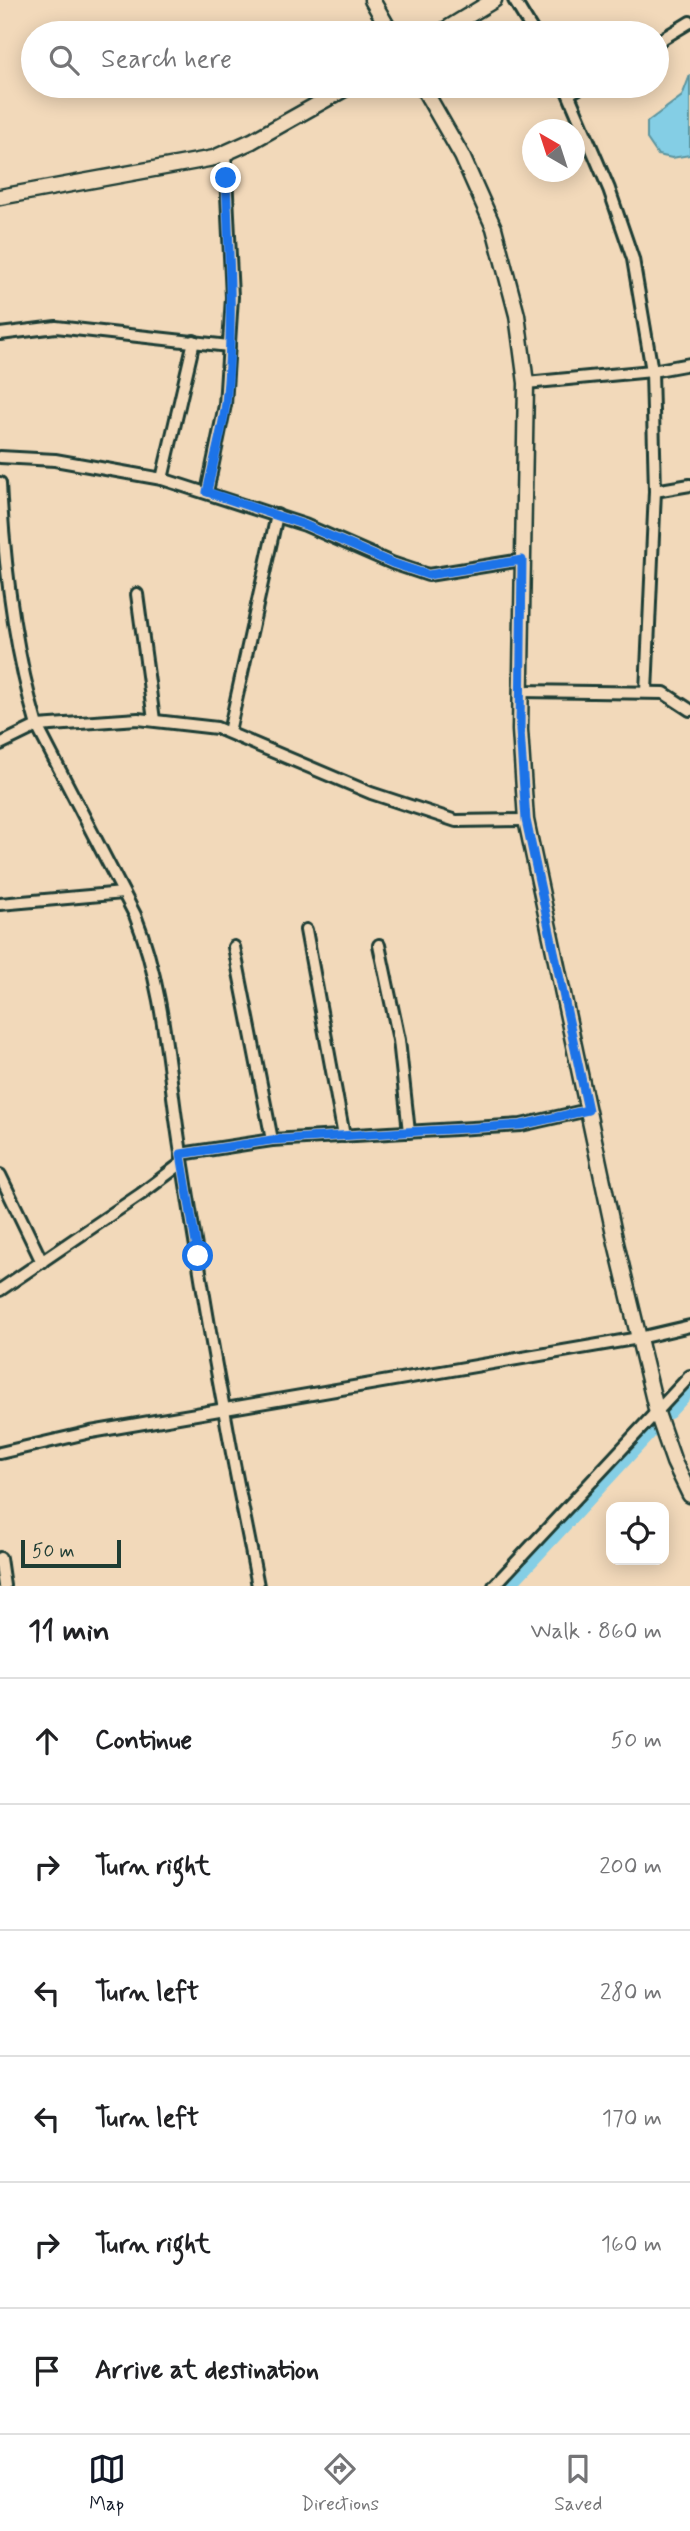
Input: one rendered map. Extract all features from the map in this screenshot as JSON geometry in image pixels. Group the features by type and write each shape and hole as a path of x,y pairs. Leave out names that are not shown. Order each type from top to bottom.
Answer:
{"street":[{"path":"372,0 384,21"},
{"path":"460,21 494,0"},
{"path":"514,0 527,21"},
{"path":"669,35 690,22"},
{"path":"0,197 214,158 252,141 329,98"},
{"path":"429,98 462,156 494,228 517,315 526,383 520,691 520,746 526,820 657,1413 674,1462 690,1495"},
{"path":"570,98 610,189 633,258 652,371 655,491 646,692"},
{"path":"207,492 225,404 232,297 225,154"},
{"path":"0,334 57,327 229,346"},
{"path":"162,479 194,341"},
{"path":"526,383 652,371 690,364"},
{"path":"0,457 55,460 162,479 277,515 392,563 428,575 522,560"},
{"path":"0,483 1,548 29,699 37,726 146,943 170,1060 182,1159 224,1410 258,1586"},
{"path":"655,491 690,485"},
{"path":"229,732 277,515"},
{"path":"137,594 154,720"},
{"path":"520,691 664,693 690,710"},
{"path":"0,744 37,726 138,719 217,728 371,793 456,821 526,820"},
{"path":"0,904 123,893"},
{"path":"306,930 344,1136"},
{"path":"379,945 398,1034 409,1132"},
{"path":"234,947 272,1140"},
{"path":"0,1290 182,1159 272,1140 521,1125 588,1110"},
{"path":"0,1175 42,1262"},
{"path":"0,1453 91,1432 639,1338 690,1326"},
{"path":"494,1586 690,1376"},
{"path":"0,1558 4,1586"}],"water":[{"path":"690,75 690,155 672,158 658,155 647,139 647,122 682,96"}],"waterway":[{"path":"669,1412 690,1389"},
{"path":"508,1586 651,1431"}],"route":[{"path":"198,1256 181,1154 272,1140 521,1125 588,1110 526,820 520,730 522,560 428,575 392,563 305,525 207,492 227,385 232,297 226,178"}]}
